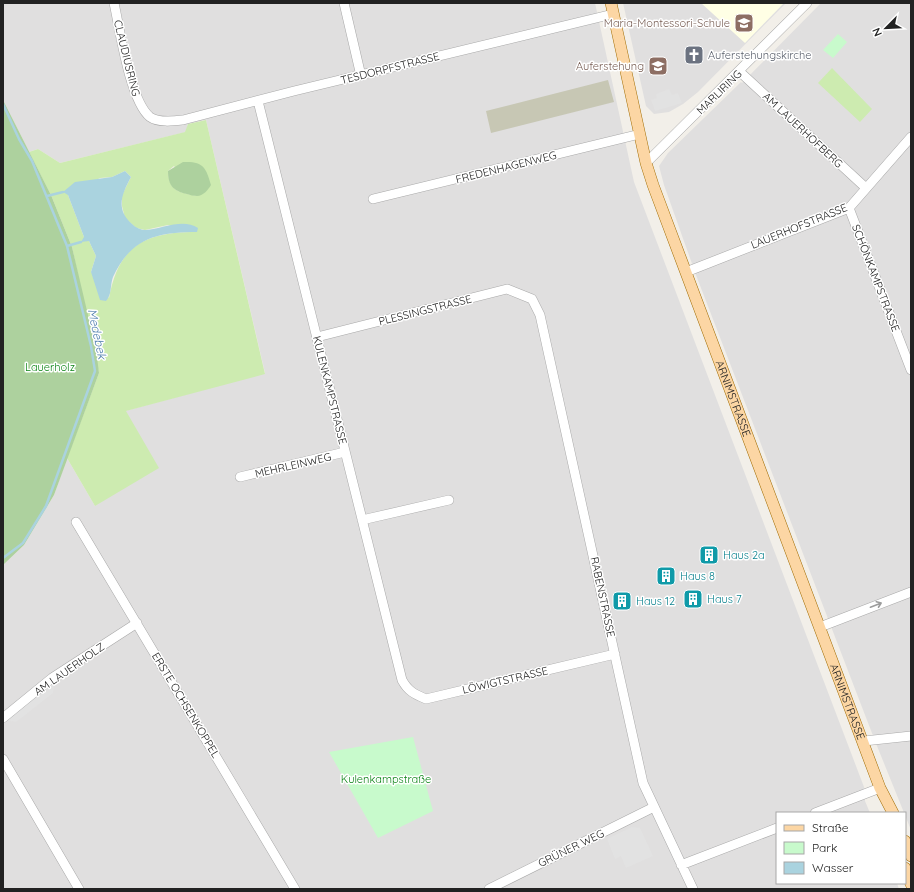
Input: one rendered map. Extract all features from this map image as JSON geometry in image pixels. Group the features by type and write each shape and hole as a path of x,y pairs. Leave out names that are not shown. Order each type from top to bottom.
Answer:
{"main road":[{"name":"ARNIMSTRASSE","path":"612,8 646,163 864,741 880,788 886,812"},
{"name":"ARNIMSTRASSE","path":"880,788 892,812"},
{"path":"906,844 911,856"},
{"path":"906,871 911,884"}],"street":[{"name":"CLAUDIUSRING","path":"114,3 138,102 151,118 166,121"},
{"path":"344,3 361,76"},
{"name":"MARLIRING","path":"646,163 740,72 808,3"},
{"name":"TESDORPFSTRASSE","path":"166,121 183,120 258,100 361,76 612,8"},
{"name":"AM LAUERHOFBERG","path":"740,72 866,188"},
{"name":"KULENKAMPSTRASSE","path":"258,100 402,680"},
{"name":"FREDENHAGENWEG","path":"373,199 640,134"},
{"name":"LAUERHOFSTRASSE","path":"686,272 849,208 911,137"},
{"name":"SCHÖNKAMPSTRASSE","path":"849,208 911,370"},
{"name":"PLESSINGSTRASSE","path":"317,337 507,289 532,299"},
{"name":"RABENSTRASSE","path":"532,299 540,315 644,783 693,889"},
{"name":"MEHRLEINWEG","path":"240,477 346,452"},
{"path":"362,520 449,500"},
{"name":"ERSTE OCHSENKOPPEL","path":"76,522 295,889"},
{"path":"820,627 911,592"},
{"name":"AM LAUERHOLZ","path":"3,718 52,678 137,623"},
{"name":"LÖWIGTSTRASSE","path":"402,680 411,694 426,699 615,654"},
{"path":"864,741 911,736"},
{"path":"3,760 79,889"},
{"path":"818,812 880,788"},
{"name":"GRÜNER WEG","path":"489,889 654,807"},
{"path":"681,865 776,828"}],"shaded area":[{"path":"3,3 595,3 634,182 864,787 865,801 870,812 776,812 776,884 897,884 899,889 3,889 3,565 24,545 54,495 67,458 95,506 125,411 265,373 206,120 188,124 186,132 60,163 38,149 29,152 3,100"},
{"path":"623,3 786,3 698,92 683,104 669,112 654,114 646,106"},
{"name":"Maria-Montessori-Schule","path":"701,3 784,3 745,43"},
{"path":"821,3 911,3 911,830 906,818 906,812 904,812 875,741 696,275 664,185 659,166 668,153 741,82 742,83"},
{"path":"608,80 614,102 491,133 486,111"},
{"path":"669,89 672,95 678,93 682,103 655,111 651,100 657,98 656,94"},
{"path":"52,678 55,682 53,693 16,722 6,720"},
{"path":"632,827 640,828 653,856 626,868 621,856 615,859 607,839"}],"green space":[{"path":"838,34 847,42 833,58 823,50"},
{"path":"832,68 872,109 860,122 818,83"},
{"name":"Lauerholz","path":"3,100 51,195 72,247 96,349 99,373 54,495 24,545 3,565"},
{"path":"206,120 265,374 126,411 159,468 95,506 67,458 99,373 72,247 51,195 29,152 38,149 60,163 185,132 188,124","holes":["174,166 197,196 180,192 173,187 170,183 168,171","125,171 131,177 122,195 122,206 125,218 136,228 145,230 168,225 197,232 163,235 149,239 138,245 128,253 120,265 109,298 91,272 96,256 89,241 84,237 68,195 100,178 112,177"]},
{"path":"183,162 195,163 203,166 211,185 203,194 196,196 182,193 170,184 168,171"},
{"name":"Kulenkampstraße","path":"413,737 433,811 378,838 329,752"}],"water":[{"path":"125,171 131,177 123,195 123,213 134,225 142,230 179,224 192,225 198,228 197,232 183,232 158,236 137,246 120,264 113,277 108,299 106,301 100,300 91,272 96,256 89,241 81,242 84,237 68,195 63,192 75,182 112,177"}],"waterway":[{"name":"Medebek","path":"3,104 19,139 32,161 67,246 91,346 95,371 46,506 23,543 3,558"},
{"path":"47,196 63,192"},
{"path":"67,246 81,242"}],"place":[{"name":"Maria-Montessori-Schule","path":"744,23"},
{"name":"Auferstehungskirche","path":"694,55"},
{"name":"Auferstehung","path":"658,66"},
{"name":"Haus 2a","path":"709,555"},
{"name":"Haus 8","path":"666,576"},
{"name":"Haus 7","path":"693,599"},
{"name":"Haus 12","path":"622,601"}]}
